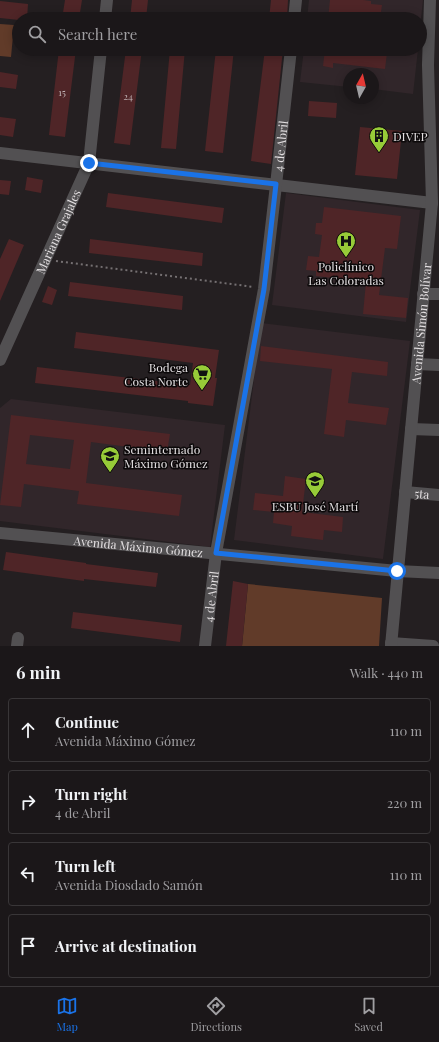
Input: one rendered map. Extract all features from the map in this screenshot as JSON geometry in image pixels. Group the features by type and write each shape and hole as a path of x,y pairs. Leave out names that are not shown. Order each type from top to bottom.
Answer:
{"street":[{"path":"106,12 107,0"},
{"path":"295,12 296,0"},
{"name":"Avenida Simón Bolívar","path":"391,645 432,202 433,66 430,0"},
{"name":"Mariana Grajales","path":"0,360 89,163 100,56"},
{"name":"4 de Abril","path":"205,646 216,553 264,289 290,56"},
{"path":"0,153 432,202"},
{"path":"423,294 439,294"},
{"path":"416,364 439,364"},
{"path":"410,429 439,430"},
{"name":"5ta","path":"405,492 439,495"},
{"name":"Avenida Máximo Gómez","path":"0,533 397,571 439,573"},
{"path":"391,645 432,646"}],"path":[{"path":"45,259 264,289"}],"shaded area":[{"path":"309,0 423,0 422,12 308,12"},
{"path":"0,24 12,25 11,57 0,56"},
{"path":"303,56 417,56 413,94 379,90 379,68 343,68 343,86 300,82"},
{"name":"Policlínico Las Coloradas","path":"286,193 420,210 406,322 272,305"},
{"path":"261,323 410,341 383,559 234,540"},
{"name":"Seminternado Máximo Gómez","path":"11,399 225,425 210,547 0,521 0,408"},
{"path":"248,584 382,598 379,646 242,646"}],"building":[{"path":"65,0 82,0 80,12 63,12"},
{"path":"132,0 148,0 147,12 131,12"},
{"path":"271,0 288,0 287,12 270,12"},
{"path":"330,0 363,0 371,1 371,4 382,5 381,12 329,12"},
{"path":"0,1 28,4 27,12 12,12 12,19 0,18"},
{"path":"58,56 75,56 65,137 49,135"},
{"path":"125,56 141,56 130,145 114,143"},
{"path":"169,56 184,56 176,149 161,148"},
{"path":"215,56 233,56 223,153 205,151"},
{"path":"264,56 282,56 271,164 251,161"},
{"path":"324,56 387,56 385,69 333,63 333,68 323,66"},
{"path":"0,72 18,75 16,89 0,87"},
{"path":"309,101 337,103 336,118 308,116"},
{"path":"0,117 16,119 13,137 0,135"},
{"name":"DIVEP","path":"360,127 402,131 397,179 355,175"},
{"path":"27,177 43,180 41,193 25,190"},
{"path":"0,180 11,181 9,195 0,194"},
{"path":"108,193 224,208 222,223 106,207"},
{"path":"324,207 401,216 397,249 385,248 379,295 408,298 406,318 363,314 366,282 316,276 316,271 306,270 308,256 319,257 322,235 315,234 316,223 322,223"},
{"path":"9,239 24,245 0,301 0,259"},
{"path":"90,239 203,253 202,266 89,253"},
{"path":"70,282 183,296 182,310 68,296"},
{"path":"48,286 57,290 52,305 42,302"},
{"path":"76,332 219,350 213,406 188,403 188,401 35,383 37,367 190,385 193,363 74,348"},
{"path":"261,346 388,362 387,376 352,372 348,403 389,408 386,425 346,420 344,437 324,434 332,369 260,361"},
{"path":"11,415 170,434 167,452 91,442 86,483 182,495 179,516 77,504 79,491 24,484 21,507 0,505","holes":["30,435 74,440 70,469 26,464"]},
{"path":"285,476 306,479 302,512 343,517 342,532 324,530 323,540 291,536 292,526 273,523 274,512 253,510 255,493 283,496"},
{"path":"6,552 158,573 156,587 84,579 84,581 3,570"},
{"path":"233,581 248,584 242,646 226,646"},
{"path":"73,612 182,625 180,642 71,628"}],"place":[{"name":"DIVEP","path":"379,153"},
{"name":"Policlínico Las Coloradas","path":"346,258"},
{"name":"Bodega Costa Norte","path":"202,391"},
{"name":"Seminternado Máximo Gómez","path":"110,473"},
{"name":"ESBU José Martí","path":"315,498"}],"route":[{"path":"89,163 276,184 264,289 216,553 397,571"}]}
